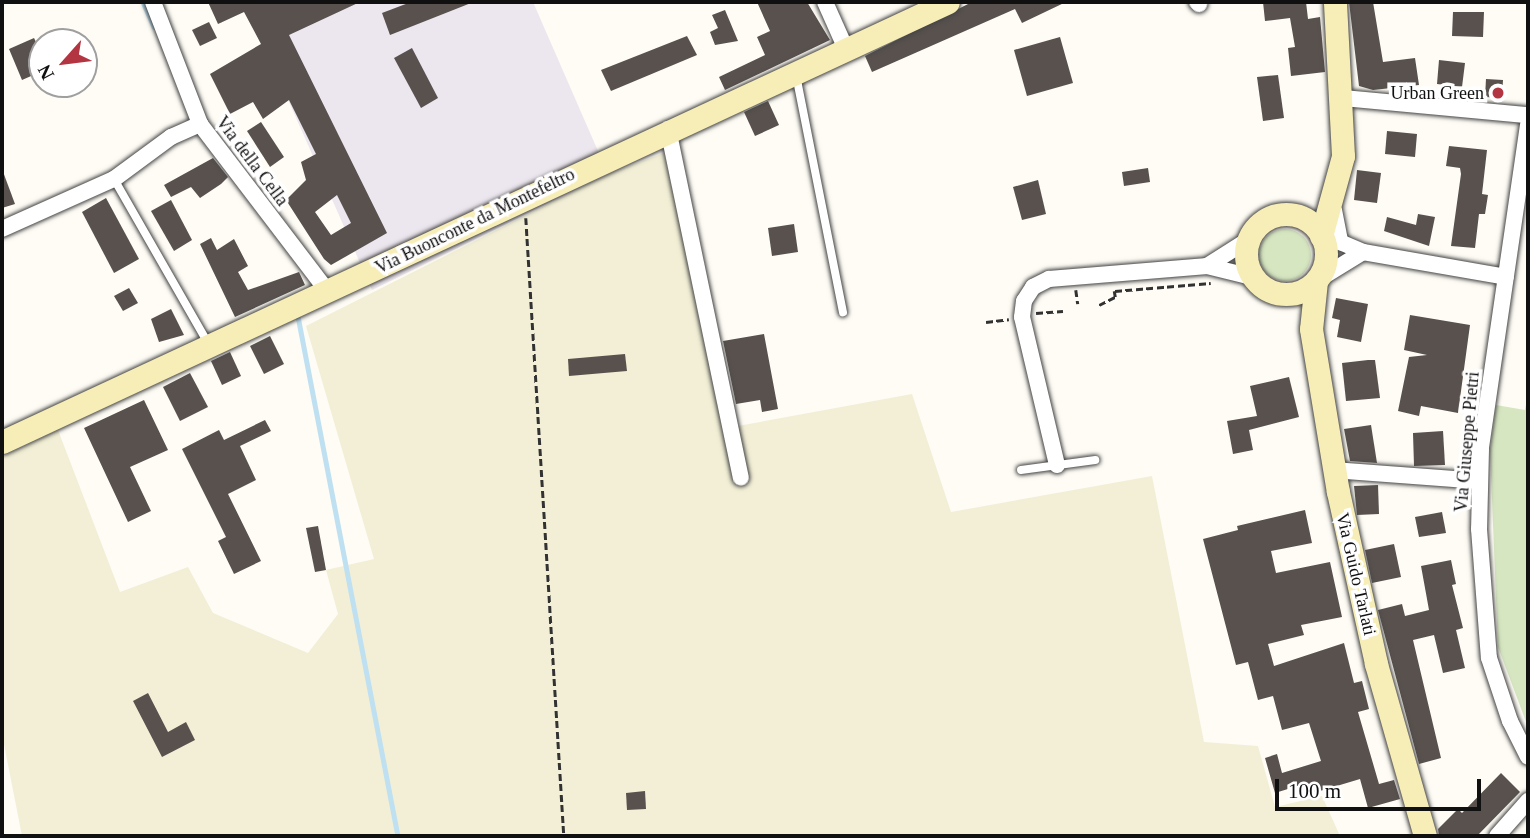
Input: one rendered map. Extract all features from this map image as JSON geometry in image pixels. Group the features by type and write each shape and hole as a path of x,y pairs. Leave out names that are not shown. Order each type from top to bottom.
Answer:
{"main road":[{"name":"Via Buonconte da Montefeltro","path":"2,442 328,292 668,129 948,2"},
{"path":"1280,295 1294,294 1316,281 1330,239 1334,194 1343,156 1343,98 1335,2"},
{"path":"1298,216 1334,194"},
{"path":"1311,329 1280,295 1252,277 1247,265 1248,240 1263,221 1286,214 1298,216 1330,239"},
{"name":"Via Guido Tarlati","path":"1316,281 1311,329 1334,470 1376,664 1421,829"}],"street":[{"name":"Via della Cella","path":"153,2 200,124 328,292"},
{"path":"825,2 845,47"},
{"path":"1343,98 1528,114"},
{"path":"2,229 114,179 171,137 200,124"},
{"name":"Via Giuseppe Pietri","path":"1528,125 1480,481 1479,541 1489,658 1510,721 1528,757"},
{"path":"668,129 741,477"},
{"path":"1330,239 1363,252 1506,277"},
{"path":"1207,266 1248,240"},
{"path":"1316,281 1363,252"},
{"path":"1057,465 1022,317 1024,300 1045,280 1207,266 1252,277"},
{"path":"1334,470 1480,481"},
{"path":"1497,836 1528,801"}],"lane":[{"path":"795,71 843,312"},
{"path":"114,179 209,346"},
{"path":"1021,470 1095,460"}],"path":[{"path":"525,197 564,836"},
{"path":"1099,305 1115,297 1112,274"},
{"path":"1115,292 1220,283"}],"shaded area":[{"path":"245,2 533,2 608,174 372,290"},
{"path":"664,153 727,428 912,394 951,512 1152,476 1204,742 1258,746 1275,807 1322,796 1340,836 22,836 2,734 2,457 58,430 120,592 188,567 213,613 308,653 338,614 326,570 374,559 306,326 608,174"}],"green space":[{"path":"1285,229 1295,231 1303,237 1309,245 1309,265 1303,273 1295,279 1285,281 1275,279 1267,273 1261,265 1259,255 1261,245 1267,237 1275,231"},
{"path":"1528,394 1528,727 1498,647 1490,450 1496,405 1525,410"}],"building":[{"path":"208,2 360,2 289,35 387,233 331,265 324,259 286,200 306,180 301,162 316,154 289,100 263,119 253,102 230,114 210,74 261,44 244,12 218,24","holes":["337,195 351,223 331,235 315,212"]},
{"path":"411,2 471,3 390,35 382,13"},
{"path":"757,2 807,2 830,40 725,90 719,77 765,55 757,37 770,31"},
{"path":"972,2 1066,2 1022,23 1015,9 872,72 865,56"},
{"path":"1263,2 1306,2 1308,19 1320,17 1325,72 1291,76 1288,48 1295,47 1290,18 1265,21"},
{"path":"1349,2 1373,2 1383,62 1415,58 1419,85 1373,90 1359,86"},
{"path":"725,10 738,41 715,45 710,32 718,28 712,15"},
{"path":"1453,12 1484,12 1483,37 1452,36"},
{"path":"209,22 217,38 200,46 192,30"},
{"path":"687,36 697,55 611,91 601,70"},
{"path":"1060,37 1073,83 1027,96 1014,50"},
{"path":"28,41 28,77 22,80 9,49"},
{"path":"412,48 438,98 421,108 394,58"},
{"path":"1439,60 1465,63 1462,87 1437,84"},
{"path":"1278,75 1284,118 1263,121 1257,77"},
{"path":"1486,79 1503,80 1502,98 1485,97"},
{"path":"768,101 779,125 755,136 744,112"},
{"path":"261,122 284,157 270,167 247,131"},
{"path":"1387,131 1417,134 1415,157 1385,154"},
{"path":"1449,146 1487,150 1482,194 1488,195 1485,214 1479,214 1475,248 1451,246 1461,174 1460,168 1446,166"},
{"path":"213,158 228,177 221,184 200,198 191,187 171,197 164,185"},
{"path":"1148,168 1150,182 1124,186 1122,172"},
{"path":"2,169 15,204 2,208"},
{"path":"1357,170 1381,173 1377,203 1354,200"},
{"path":"1038,180 1046,214 1022,220 1013,187"},
{"path":"106,198 139,259 114,273 82,212"},
{"path":"171,200 192,240 174,251 151,211"},
{"path":"1418,214 1435,217 1429,246 1384,231 1387,217 1416,225"},
{"path":"794,224 798,252 772,256 768,228"},
{"path":"211,238 217,250 234,239 248,266 238,272 248,290 299,272 305,285 235,317 200,244"},
{"path":"129,288 138,303 123,311 114,296"},
{"path":"1336,298 1368,304 1361,342 1337,337 1340,320 1332,318"},
{"path":"171,309 184,335 159,342 151,319"},
{"path":"1410,315 1470,325 1458,413 1421,406 1419,416 1398,411 1409,357 1427,355 1404,350"},
{"path":"764,334 778,409 762,412 760,400 736,404 723,341"},
{"path":"270,336 284,364 264,374 250,346"},
{"path":"230,352 241,376 222,385 211,361"},
{"path":"625,354 627,371 569,376 568,359"},
{"path":"1375,360 1380,398 1346,401 1342,363"},
{"path":"190,373 208,407 180,421 163,387"},
{"path":"1289,377 1299,417 1249,430 1253,450 1233,454 1227,421 1257,416 1250,386"},
{"path":"144,400 168,450 130,467 151,511 128,522 84,428"},
{"path":"265,420 271,431 240,446 256,480 228,494 261,561 234,574 218,541 226,537 182,449 219,430 224,440"},
{"path":"1371,425 1377,463 1350,461 1344,429"},
{"path":"1443,431 1445,465 1414,466 1413,433"},
{"path":"1378,485 1379,514 1357,515 1354,486"},
{"path":"1305,510 1312,543 1271,551 1276,573 1330,562 1342,617 1301,625 1304,635 1268,644 1274,666 1344,643 1354,683 1362,681 1369,709 1358,712 1379,784 1394,780 1400,799 1368,808 1360,779 1310,794 1307,783 1275,793 1265,758 1277,754 1282,773 1321,761 1309,723 1282,730 1273,696 1258,700 1248,662 1236,665 1203,539 1238,530 1237,526"},
{"path":"1442,512 1446,533 1419,537 1415,517"},
{"path":"318,526 326,570 315,572 306,528"},
{"path":"1394,544 1401,577 1372,583 1365,550"},
{"path":"1451,560 1456,584 1452,585 1463,628 1456,630 1465,668 1443,673 1434,635 1413,640 1441,758 1419,764 1378,610 1402,604 1405,616 1429,610 1421,566"},
{"path":"148,693 168,732 186,722 195,740 162,757 133,701"},
{"path":"1501,773 1520,792 1477,836 1439,836 1438,829 1458,809 1462,813"},
{"path":"645,791 646,809 627,810 626,793"}],"waterway":[{"path":"143,2 154,27"},
{"path":"297,311 398,836"}],"place":[{"name":"Urban Green","path":"1498,93"}]}
